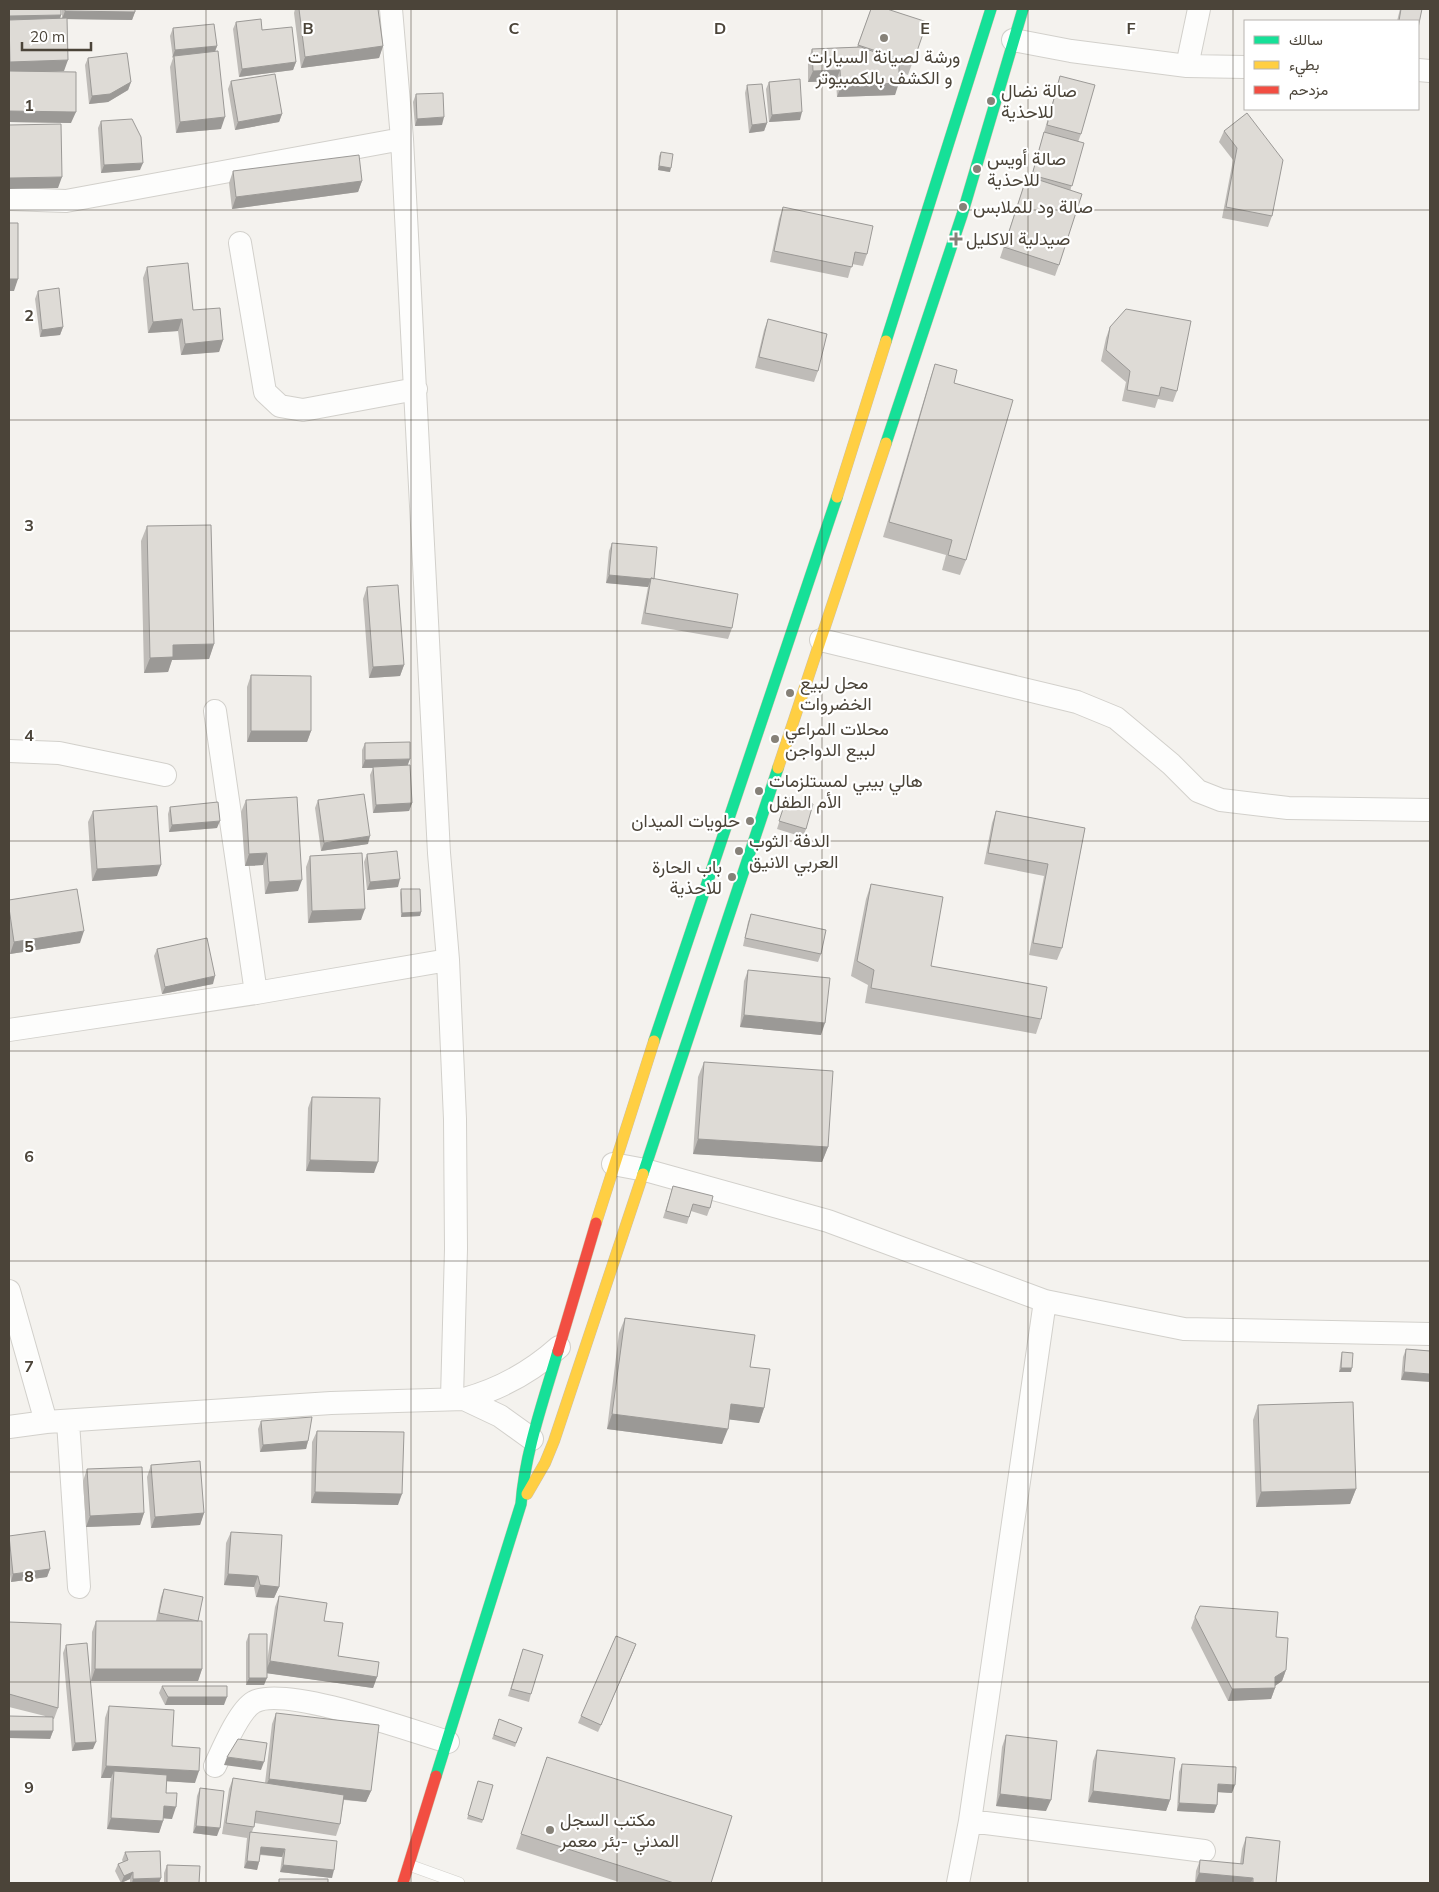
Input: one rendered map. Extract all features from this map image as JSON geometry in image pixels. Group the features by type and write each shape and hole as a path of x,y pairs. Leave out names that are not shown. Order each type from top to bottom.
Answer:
{"highway":[{"path":"403,1883 521,1504 523,1480 532,1439 613,1164 706,913 991,9"},
{"path":"521,1504 539,1476 554,1441 645,1170 962,215 1023,9"},
{"path":"706,913 729,919"}],"street":[{"path":"391,9 402,139 439,853 448,960 456,1193 458,1399"},
{"path":"1187,66 1199,9"},
{"path":"1013,40 1071,51 1187,66 1244,66"},
{"path":"9,200 66,201 402,139"},
{"path":"240,242 265,392 280,406 302,410 416,389"},
{"path":"821,640 1077,702 1116,718 1172,764 1198,791 1221,800 1288,808 1430,810"},
{"path":"215,711 256,993"},
{"path":"9,751 59,752 165,775"},
{"path":"9,1030 256,993 448,960"},
{"path":"613,1164 645,1170 828,1221 1045,1301 1184,1329 1430,1334"},
{"path":"9,1291 46,1422"},
{"path":"958,1883 970,1820 1045,1301"},
{"path":"9,1428 46,1422 68,1422 331,1402 458,1399 491,1391 515,1380 531,1370 559,1347"},
{"path":"458,1399 500,1416 532,1439"},
{"path":"68,1422 79,1587"},
{"path":"214,1766 230,1732 253,1702 268,1697 341,1708 448,1742"},
{"path":"970,1820 1204,1851"}],"lane":[{"path":"409,1865 459,1883"}],"building":[{"path":"9,9 61,9 61,15 9,16"},
{"path":"65,9 135,9 135,12 65,11"},
{"path":"299,9 378,9 383,46 305,57"},
{"path":"871,9 887,9 927,22 913,63 858,45"},
{"path":"1401,9 1422,9 1419,23 1419,20 1399,20"},
{"path":"67,18 68,60 10,62 9,20"},
{"path":"261,19 262,30 292,27 296,62 242,69 236,22"},
{"path":"214,24 217,46 175,50 173,28"},
{"path":"861,47 899,61 899,83 841,86 840,70 813,71 812,49"},
{"path":"218,51 225,117 180,122 174,56"},
{"path":"127,53 131,82 110,94 92,96 88,58"},
{"path":"9,71 76,72 76,112 9,111"},
{"path":"275,74 282,114 238,122 231,81"},
{"path":"1060,76 1095,85 1081,134 1047,125"},
{"path":"800,79 802,112 772,115 769,82"},
{"path":"762,84 767,123 752,125 747,85"},
{"path":"443,93 444,117 417,119 416,94"},
{"path":"1247,113 1283,160 1272,216 1226,207 1237,148 1224,131"},
{"path":"132,119 141,137 143,163 104,165 101,121"},
{"path":"61,124 62,177 9,178 9,125"},
{"path":"1044,132 1084,143 1072,186 1032,175"},
{"path":"661,152 673,154 671,168 659,166"},
{"path":"359,155 362,181 236,197 233,171"},
{"path":"1027,176 1082,194 1059,265 1004,247"},
{"path":"783,207 873,226 867,254 855,252 852,267 774,251"},
{"path":"9,223 18,223 18,279 9,279"},
{"path":"188,263 193,310 220,308 223,340 185,344 182,319 153,322 147,267"},
{"path":"59,288 63,327 42,330 38,291"},
{"path":"1126,309 1191,321 1177,391 1161,387 1159,396 1127,390 1130,371 1106,350 1110,327"},
{"path":"768,319 827,334 818,371 759,357"},
{"path":"935,364 957,370 954,383 1013,400 966,560 948,555 952,540 889,522"},
{"path":"211,525 214,644 173,645 173,657 150,658 147,526"},
{"path":"612,543 657,547 654,579 609,575"},
{"path":"651,578 738,594 732,628 645,613"},
{"path":"398,585 404,665 373,667 367,587"},
{"path":"251,675 311,676 311,731 251,731"},
{"path":"410,742 410,759 365,760 365,743"},
{"path":"410,765 412,803 376,805 373,767"},
{"path":"364,794 370,836 324,843 318,800"},
{"path":"297,797 302,880 269,882 267,853 249,854 246,800"},
{"path":"787,797 813,804 806,829 779,821"},
{"path":"218,802 220,821 172,825 170,807"},
{"path":"157,806 161,865 97,869 93,811"},
{"path":"996,811 1085,828 1062,948 1033,943 1048,864 988,853"},
{"path":"397,851 400,879 370,882 367,854"},
{"path":"362,853 365,909 312,911 310,856"},
{"path":"871,884 943,897 931,966 1047,987 1041,1019 871,988 874,970 857,961"},
{"path":"77,889 84,931 14,942 9,900"},
{"path":"401,889 420,889 421,912 402,913"},
{"path":"751,914 826,930 821,954 745,938"},
{"path":"207,938 215,976 165,987 157,949"},
{"path":"748,970 830,978 825,1023 744,1015"},
{"path":"704,1062 833,1071 828,1147 698,1139"},
{"path":"312,1097 380,1098 378,1162 310,1160"},
{"path":"673,1186 713,1196 710,1208 693,1204 689,1217 666,1211"},
{"path":"625,1318 755,1335 750,1367 770,1369 764,1408 731,1404 728,1429 612,1414"},
{"path":"1406,1349 1430,1351 1430,1374 1404,1372"},
{"path":"1342,1352 1353,1353 1352,1368 1341,1368"},
{"path":"1353,1402 1356,1489 1261,1492 1258,1405"},
{"path":"312,1417 308,1441 263,1445 261,1421"},
{"path":"317,1431 404,1432 402,1494 315,1492"},
{"path":"200,1461 204,1513 155,1517 151,1465"},
{"path":"142,1467 144,1513 90,1516 87,1469"},
{"path":"45,1531 50,1569 13,1574 9,1536"},
{"path":"231,1532 282,1535 279,1587 260,1585 258,1576 228,1574"},
{"path":"164,1589 203,1597 198,1621 159,1613"},
{"path":"279,1596 327,1603 324,1621 343,1623 338,1656 379,1662 377,1677 270,1661"},
{"path":"1200,1606 1278,1612 1276,1637 1288,1638 1286,1670 1275,1677 1275,1688 1232,1689 1195,1617"},
{"path":"96,1621 202,1621 202,1669 95,1669"},
{"path":"9,1622 61,1624 58,1708 9,1694"},
{"path":"249,1634 267,1634 267,1678 249,1678"},
{"path":"616,1636 636,1644 601,1725 581,1716"},
{"path":"87,1643 96,1742 75,1743 66,1645"},
{"path":"523,1649 543,1655 531,1694 511,1689"},
{"path":"162,1686 227,1686 227,1697 168,1697"},
{"path":"109,1706 174,1710 172,1746 200,1748 199,1771 106,1766"},
{"path":"276,1713 379,1725 371,1791 269,1779"},
{"path":"9,1716 53,1717 53,1731 9,1731"},
{"path":"499,1719 522,1728 516,1743 494,1735"},
{"path":"1006,1735 1057,1741 1051,1800 1000,1794"},
{"path":"238,1739 267,1743 264,1762 227,1757"},
{"path":"1097,1750 1175,1758 1170,1800 1093,1791"},
{"path":"547,1757 732,1816 711,1883 674,1883 521,1834"},
{"path":"1182,1764 1236,1767 1235,1785 1218,1784 1217,1805 1179,1803"},
{"path":"114,1771 167,1775 166,1793 177,1793 176,1807 164,1806 163,1821 111,1818"},
{"path":"233,1778 344,1795 340,1824 256,1811 254,1827 226,1823"},
{"path":"478,1781 493,1785 483,1820 468,1815"},
{"path":"200,1788 224,1791 220,1828 196,1826"},
{"path":"250,1832 337,1841 334,1870 283,1865 285,1849 261,1847 259,1862 247,1861"},
{"path":"1246,1837 1280,1841 1276,1883 1253,1883 1253,1878 1199,1873 1200,1860 1243,1864"},
{"path":"160,1851 161,1878 133,1879 133,1872 124,1876 118,1864 128,1860 125,1852"},
{"path":"167,1865 200,1866 199,1883 167,1883"},
{"path":"279,1879 328,1879 328,1883 279,1883"}],"traffic: fast":[{"path":"886,341 991,9"},
{"path":"886,443 962,215 1023,9"},
{"path":"654,1041 837,497"},
{"path":"643,1174 778,768"},
{"path":"436,1776 521,1504 526,1465 558,1351"}],"traffic: slow":[{"path":"837,497 886,341"},
{"path":"778,768 886,443"},
{"path":"596,1223 654,1041"},
{"path":"527,1494 545,1463 554,1441 643,1174"}],"traffic: jam":[{"path":"558,1351 596,1223"},
{"path":"403,1883 436,1776"}],"place":[{"name":"ورشة لصيانة السيارات و الكشف بالكمبيوتر","path":"884,38"},
{"name":"صالة نضال للاحذية","path":"991,101"},
{"name":"صالة أويس للاحذية","path":"977,169"},
{"name":"صالة ود للملابس","path":"963,207"},
{"name":"صيدلية الاكليل","path":"956,239"},
{"name":"محل لبيع الخضروات","path":"790,693"},
{"name":"محلات المراعي لبيع الدواجن","path":"775,739"},
{"name":"هالي بيبي لمستلزمات الأم الطفل","path":"759,791"},
{"name":"حلويات الميدان","path":"750,821"},
{"name":"الدفة الثوب العربي الانيق","path":"739,851"},
{"name":"باب الحارة للاحذية","path":"732,877"},
{"name":"مكتب السجل المدني -بئر معمر","path":"550,1830"}]}
